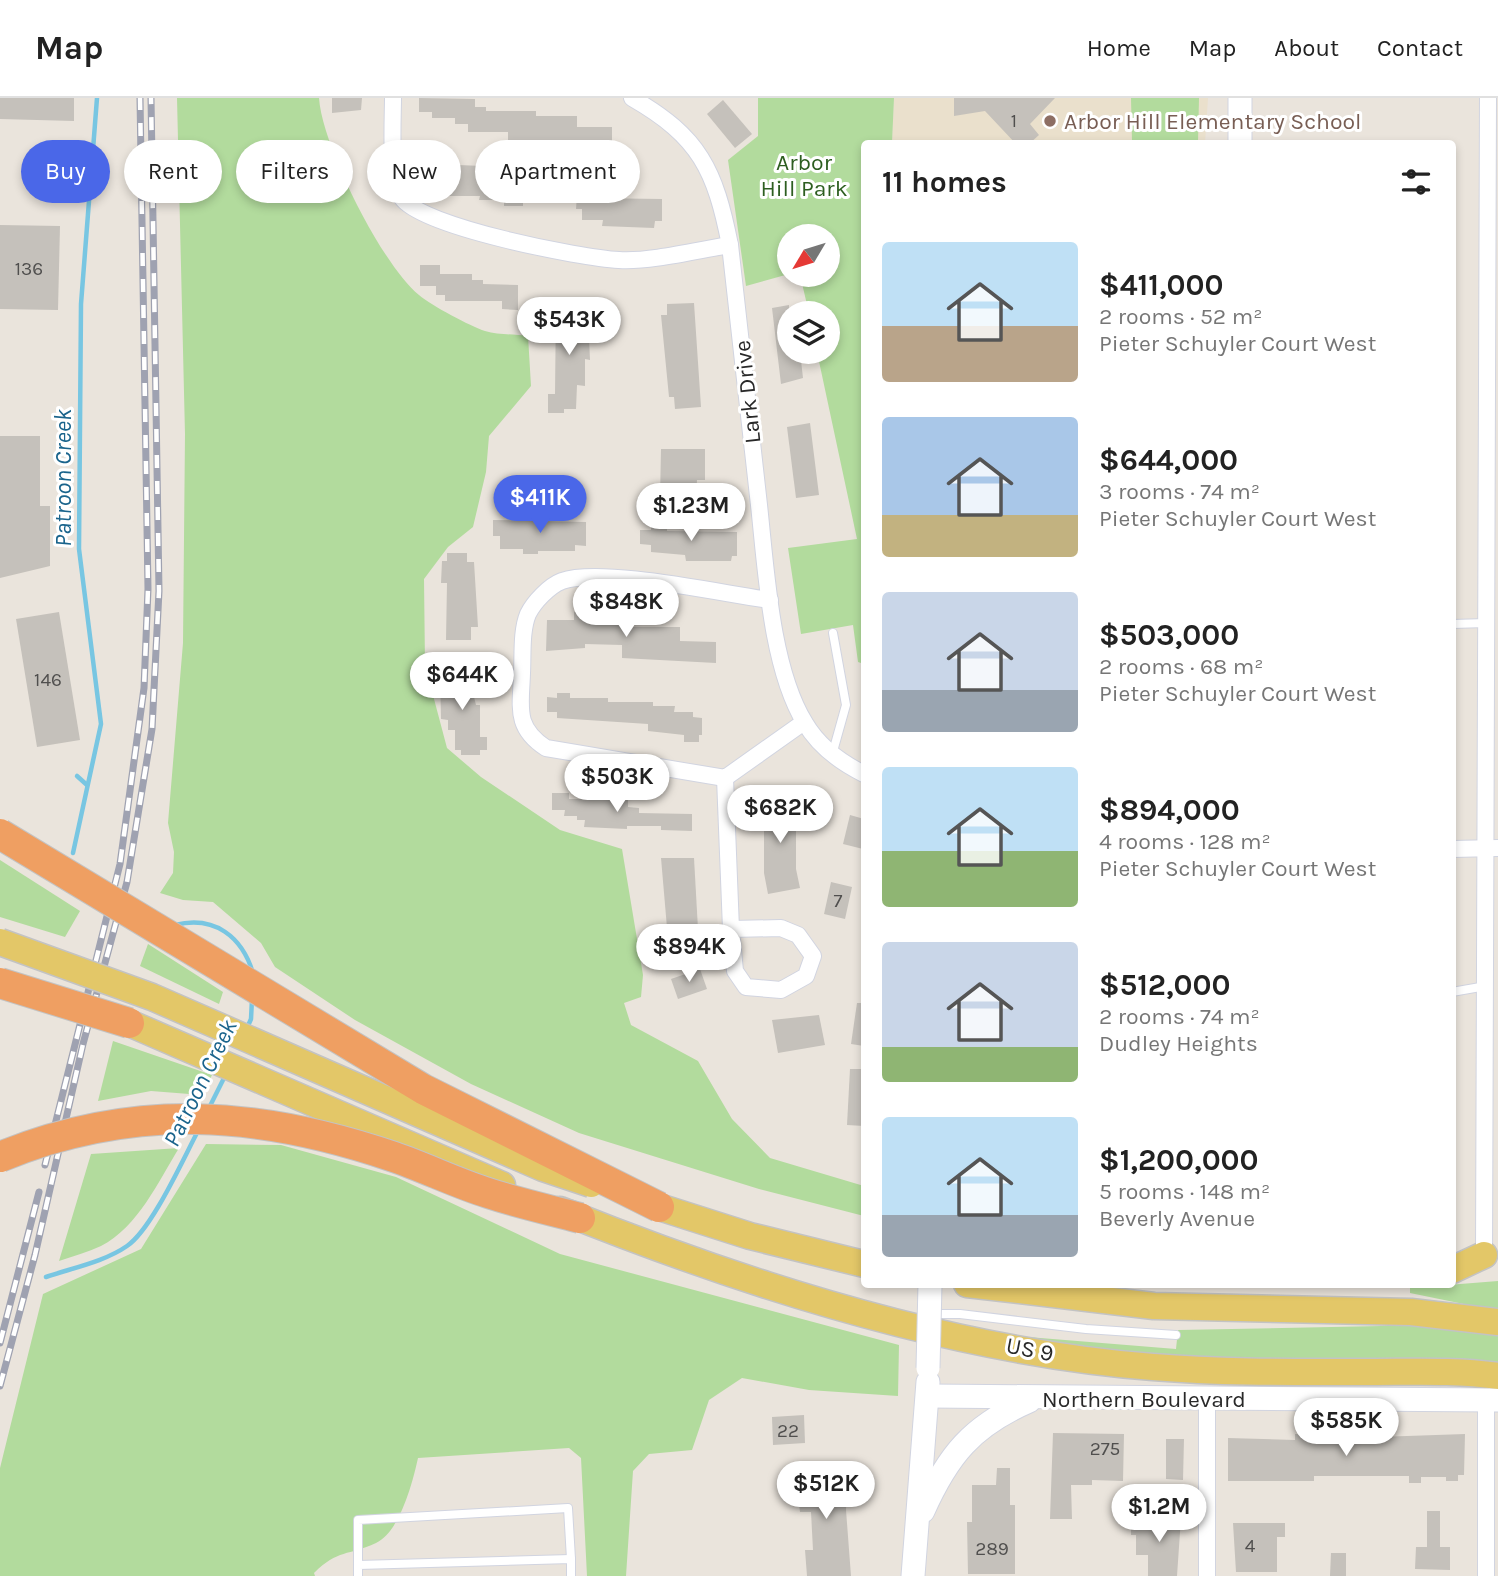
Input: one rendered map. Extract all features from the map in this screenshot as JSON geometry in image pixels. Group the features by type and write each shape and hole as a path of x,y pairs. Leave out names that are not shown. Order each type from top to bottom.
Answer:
{"highway":[{"path":"0,834 406,1079 659,1207"},
{"path":"0,983 129,1023"},
{"path":"0,1157 48,1139 131,1121 191,1117 248,1121 336,1138 427,1168 488,1193 580,1218"}],"main road":[{"path":"1240,98 1240,140"},
{"path":"0,942 152,997 543,1168 750,1236 861,1263"},
{"name":"US 9","path":"0,972 64,993 580,1218 729,1271 870,1315 1039,1351 1150,1367 1222,1372 1498,1376"},
{"path":"1456,1256 1491,1255"},
{"path":"1456,1268 1491,1255"},
{"path":"913,1576 928,1396 930,1288"},
{"path":"1001,1288 1154,1306 1411,1312 1498,1322"},
{"name":"Northern Boulevard","path":"928,1396 1492,1400"},
{"path":"916,1527 949,1462 971,1435 994,1418 1035,1398"}],"street":[{"path":"393,98 395,173 401,197 415,211 514,242 622,261 730,245"},
{"name":"Lark Drive","path":"632,98 667,118 710,171 723,207 730,245 770,600 790,690 804,722 832,755 861,772"},
{"path":"1488,98 1487,623 1492,848 1486,986 1491,1255"},
{"path":"770,600 621,579 583,577 561,582 537,600 527,615 523,644 521,720 533,739 546,748 725,778 804,722"},
{"path":"725,778 731,929 735,971 746,988 781,990 806,976 813,956 798,935 781,928 731,929"},
{"path":"1456,849 1492,848"},
{"path":"1206,1399 1207,1576"},
{"path":"1486,1576 1492,1400"}],"lane":[{"path":"1456,624 1487,623"},
{"path":"832,755 846,705 833,633"},
{"path":"1456,991 1486,986"},
{"path":"921,1314 960,1314 1086,1329 1176,1335"},
{"path":"870,1315 908,1315"},
{"path":"358,1576 358,1520 568,1508 571,1576"},
{"path":"358,1565 571,1559"}],"shaded area":[{"name":"Arbor Hill Elementary School","path":"894,98 1208,98 1205,140 892,140"}],"green space":[{"path":"177,98 319,98 329,140 236,140 236,203 353,203 353,197 388,258 404,280 425,300 485,331 528,336 531,386 489,436 486,472 473,527 448,547 424,579 425,665 447,748 481,777 560,830 622,849 643,975 641,997 624,1003 631,1025 698,1061 732,1119 770,1158 861,1185 861,1215 759,1189 579,1133 471,1084 355,1020 275,967 261,943 213,902 183,900 160,893 173,873 174,852 168,823 183,643 185,434 180,203 222,203 222,140 178,140"},
{"name":"Arbor Hill Park","path":"758,98 894,98 892,140 861,140 861,663 858,662 853,625 801,634 788,548 857,539 820,364 840,364 840,301 806,301 803,287 840,287 840,224 777,224 777,277 746,286 728,160 758,136"},
{"path":"1131,98 1199,98 1198,140 1132,140"},
{"path":"0,860 80,911 65,937 0,917"},
{"path":"148,944 223,992 219,1004 140,966"},
{"path":"113,1041 212,1075 202,1095 151,1091 98,1101"},
{"path":"206,1144 281,1145 396,1177 560,1254 899,1345 898,1396 809,1390 742,1378 709,1400 692,1450 649,1454 633,1471 626,1576 587,1576 581,1458 569,1448 418,1458 404,1505 392,1528 376,1543 330,1560 314,1573 315,1576 0,1576 0,1468 43,1294 141,1249"},
{"path":"179,1148 146,1203 126,1227 101,1246 59,1261 91,1154"},
{"path":"1498,1281 1498,1311 1410,1293 1410,1288 1456,1288 1456,1284"},
{"path":"1430,1325 1498,1335 1498,1362 1196,1361 1124,1354 1028,1337 1176,1349 1178,1330"}],"building":[{"path":"0,98 74,98 74,121 0,119"},
{"path":"332,98 362,98 361,110 332,113"},
{"path":"419,98 475,99 475,107 486,107 486,111 536,111 536,116 577,116 577,127 612,127 612,140 508,140 508,132 468,132 468,124 455,124 455,118 432,118 432,112 419,112"},
{"name":"Arbor Hill Elementary School","path":"954,98 1055,98 1030,124 1039,135 1033,140 1012,140 985,111 954,116"},
{"path":"723,100 752,134 735,148 707,114"},
{"path":"461,165 475,166 475,196 461,196"},
{"path":"640,199 662,199 662,221 655,221 654,228 602,226 603,220 582,220 582,209 576,209 576,203 640,203"},
{"path":"504,203 523,203 523,206 504,206"},
{"path":"0,225 60,226 58,310 0,309"},
{"path":"420,265 440,265 440,274 472,274 472,280 483,280 483,284 518,285 518,310 502,309 502,301 445,301 445,295 436,295 436,286 420,286"},
{"path":"694,303 701,407 675,409 674,397 669,397 661,315 667,315 667,304"},
{"path":"556,304 581,304 581,315 588,316 590,360 585,359 585,386 577,385 576,409 564,409 564,413 548,413 548,394 555,394"},
{"path":"777,307 777,350 772,308"},
{"path":"779,364 801,364 803,378 781,384"},
{"path":"810,423 819,495 796,498 787,427"},
{"path":"0,436 40,436 40,506 50,506 50,566 0,578"},
{"path":"661,449 705,449 705,480 697,480 696,499 660,498"},
{"path":"493,520 586,522 586,546 575,545 575,551 538,551 538,554 523,554 523,549 500,549 500,536 493,536"},
{"path":"651,523 667,523 667,531 737,532 737,556 732,556 731,561 686,561 685,555 651,552 651,545 640,544 640,530 651,530"},
{"path":"447,553 467,553 467,562 474,562 478,627 471,627 471,640 446,640 447,583 441,583 442,561 447,561"},
{"path":"618,611 618,623 625,623 625,627 680,627 680,641 716,642 716,663 622,658 622,645 585,644 585,648 546,651 547,620 574,620 574,612"},
{"path":"59,612 80,740 37,747 16,619"},
{"path":"440,671 468,671 468,677 474,677 474,697 476,705 480,705 480,737 487,737 487,750 480,750 480,755 461,755 461,750 455,750 455,730 448,730 448,720 441,719"},
{"path":"557,693 570,693 570,698 608,698 608,702 653,702 653,706 675,706 674,712 693,712 693,717 702,718 702,735 699,735 699,742 684,742 684,735 648,731 648,724 557,718 557,712 547,712 547,697 557,698"},
{"path":"552,793 569,793 569,799 628,799 628,807 639,808 639,813 692,814 692,831 661,830 661,826 627,826 627,829 584,827 585,820 577,820 577,816 564,816 565,810 552,810"},
{"path":"764,798 796,798 796,869 800,888 768,894 764,873"},
{"path":"850,815 861,818 861,848 843,844"},
{"path":"661,858 694,858 699,947 669,951"},
{"path":"831,882 852,887 845,919 824,914"},
{"path":"700,969 707,989 678,999 671,979"},
{"path":"857,1003 861,1003 861,1046 851,1044"},
{"path":"819,1015 825,1045 778,1053 772,1020"},
{"path":"850,1069 861,1069 861,1126 847,1125"},
{"path":"804,1415 805,1443 773,1445 772,1417"},
{"path":"1053,1433 1124,1434 1123,1481 1092,1480 1092,1485 1071,1485 1072,1519 1050,1519"},
{"path":"1295,1434 1378,1437 1465,1434 1464,1475 1458,1475 1458,1481 1446,1481 1446,1477 1421,1477 1421,1483 1409,1483 1409,1476 1314,1476 1314,1481 1228,1481 1228,1438 1295,1440"},
{"path":"1166,1439 1184,1439 1183,1480 1166,1479"},
{"path":"997,1468 1010,1468 1010,1505 1015,1505 1015,1574 968,1574 967,1522 972,1522 972,1485 996,1485"},
{"path":"848,1470 846,1510 851,1576 807,1576 805,1550 813,1550 811,1512 800,1512 795,1472"},
{"path":"1427,1511 1440,1511 1440,1547 1450,1547 1450,1570 1415,1569 1416,1547 1427,1547"},
{"path":"1137,1518 1181,1518 1177,1576 1148,1576 1148,1555 1136,1555 1136,1535 1131,1535 1131,1522 1137,1522"},
{"path":"1233,1523 1285,1523 1285,1537 1277,1537 1277,1572 1236,1572"},
{"path":"1331,1553 1346,1553 1346,1576 1330,1576"}],"waterway":[{"name":"Patroon Creek","path":"73,853 101,724 79,549 81,304 97,98"},
{"path":"77,776 87,785"},
{"name":"Patroon Creek","path":"175,925 203,923 225,932 242,949 253,973"},
{"name":"Patroon Creek","path":"247,1028 251,1019 252,999"},
{"name":"Patroon Creek","path":"208,1110 226,1074"},
{"name":"Patroon Creek","path":"46,1277 108,1256 137,1237 156,1210 198,1131"}],"railway":[{"path":"45,1165 120,864 144,688 148,589 140,98"},
{"path":"0,1386 35,1255 83,1044 127,882 152,729 159,591 151,98"},
{"path":"0,1343 39,1192"}],"place":[{"name":"Arbor Hill Elementary School","path":"1050,121"}]}
